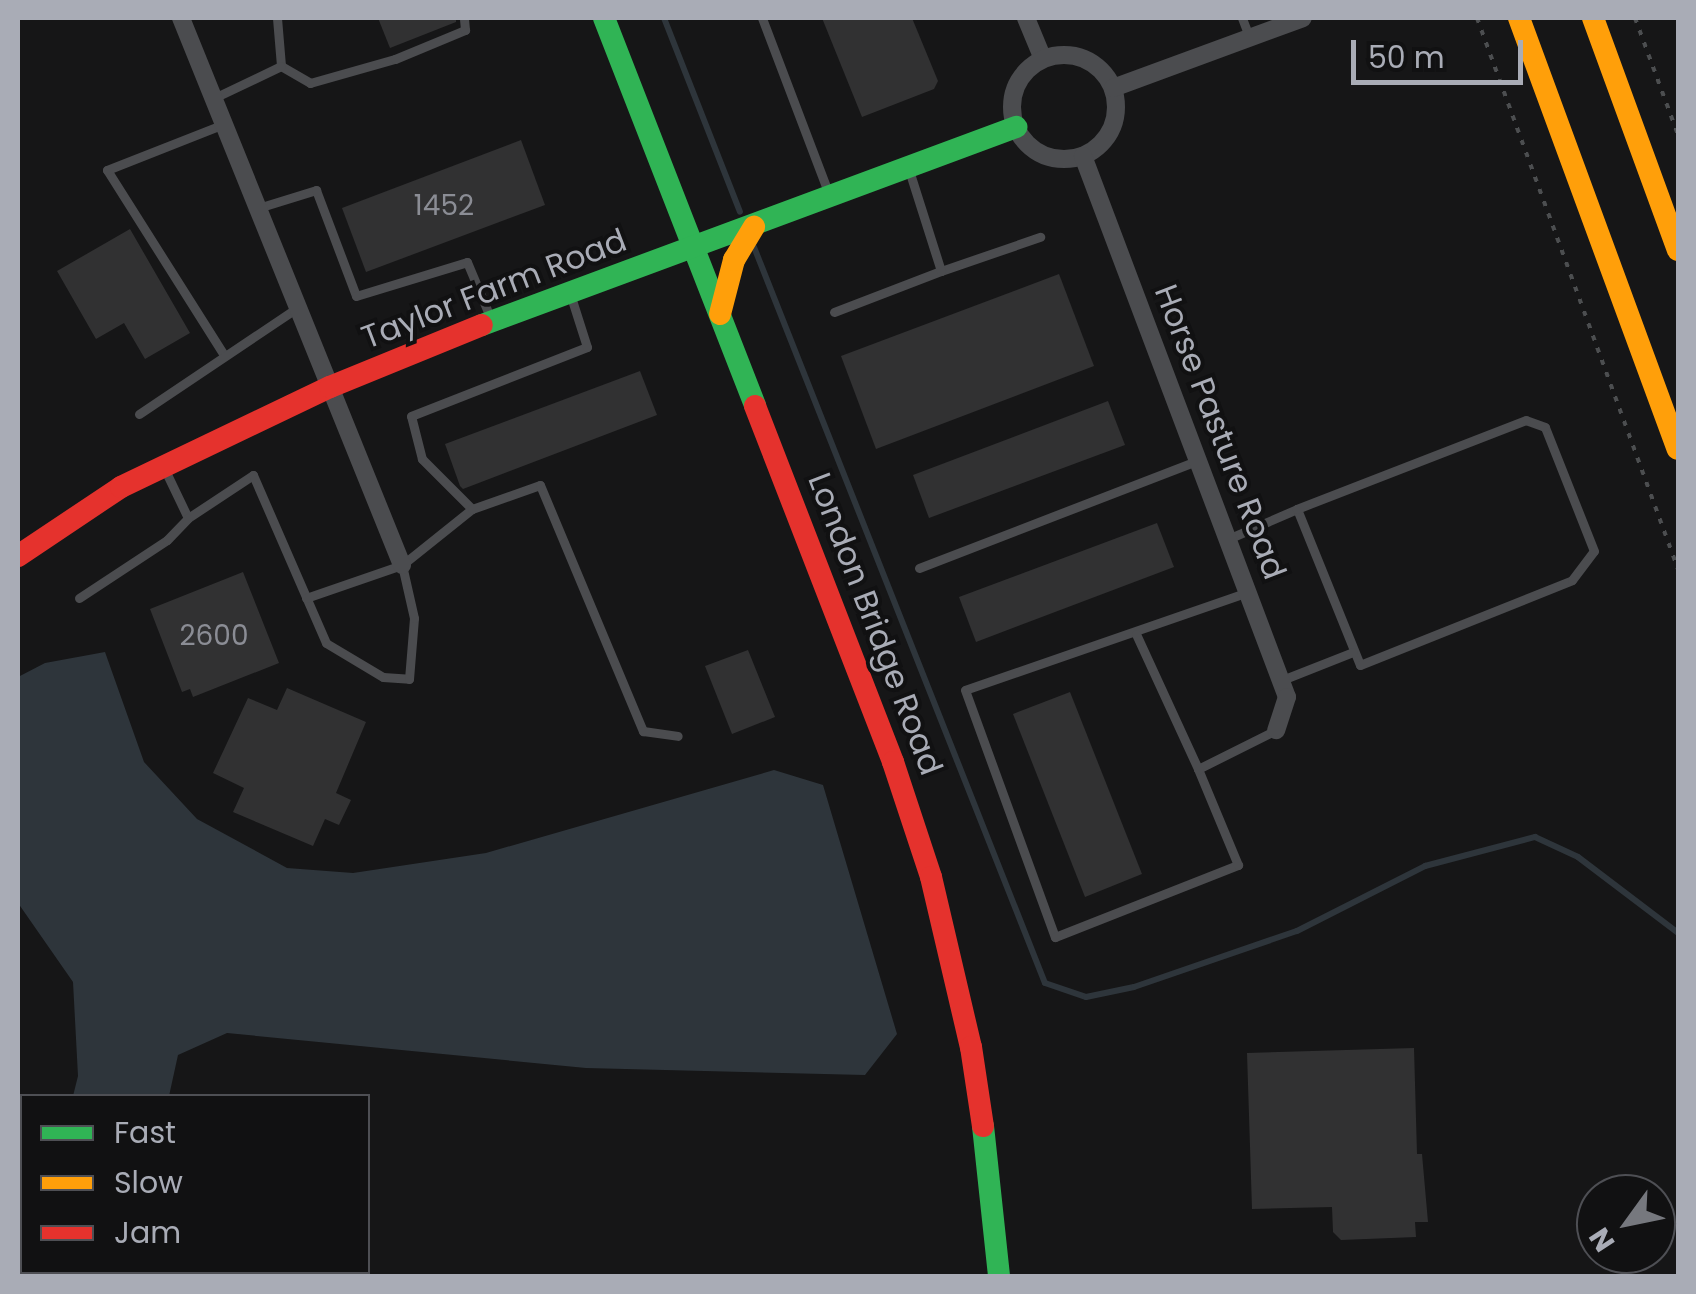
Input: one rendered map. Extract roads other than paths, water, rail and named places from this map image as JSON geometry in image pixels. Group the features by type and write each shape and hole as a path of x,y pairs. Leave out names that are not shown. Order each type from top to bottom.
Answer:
{"street":[{"path":"181,18 402,565"},
{"name":"London Bridge Road","path":"604,18 894,762 931,878 974,1065 994,1199 1000,1276"},
{"path":"1026,18 1042,60"},
{"path":"1114,88 1304,18"},
{"path":"1519,18 1678,449"},
{"path":"1593,18 1678,250"},
{"path":"1076,56 1105,74 1114,88 1115,121 1097,148 1083,156 1051,158 1024,141 1016,127 1012,112 1019,80 1042,60 1076,56"},
{"name":"Taylor Farm Road","path":"18,556 121,487 330,387 492,321 754,228 1016,127"},
{"name":"Horse Pasture Road","path":"1083,156 1248,592 1278,682 1287,696 1276,730"},
{"path":"720,314 727,279 754,228"}],"lane":[{"path":"277,18 281,66"},
{"path":"281,66 310,83 395,59 465,30 464,18"},
{"path":"762,18 831,198"},
{"path":"1242,18 1249,36"},
{"path":"214,98 281,66"},
{"path":"224,124 106,170 224,355"},
{"path":"909,170 941,271"},
{"path":"258,208 316,190 356,296 468,262 492,321"},
{"path":"834,312 1040,237"},
{"path":"472,509 422,459 410,416 587,347 570,293"},
{"path":"139,414 298,307"},
{"path":"1228,540 1296,509 1526,420 1544,427 1594,551 1572,580 1360,666 1296,509"},
{"path":"918,568 1199,460"},
{"path":"163,466 188,518"},
{"path":"80,598 167,540 188,518 253,475 326,643 383,677 408,679 414,618 402,565"},
{"path":"306,598 402,565 472,509 540,485 643,731 678,736"},
{"path":"1136,634 1238,865 1055,938 965,690 1136,634 1248,592"},
{"path":"1278,682 1353,652"},
{"path":"1198,769 1276,730"}],"waterway":[{"path":"664,18 740,212"},
{"path":"754,247 1045,983 1086,997 1134,987 1297,931 1425,866 1535,837 1578,857 1678,933"}]}
